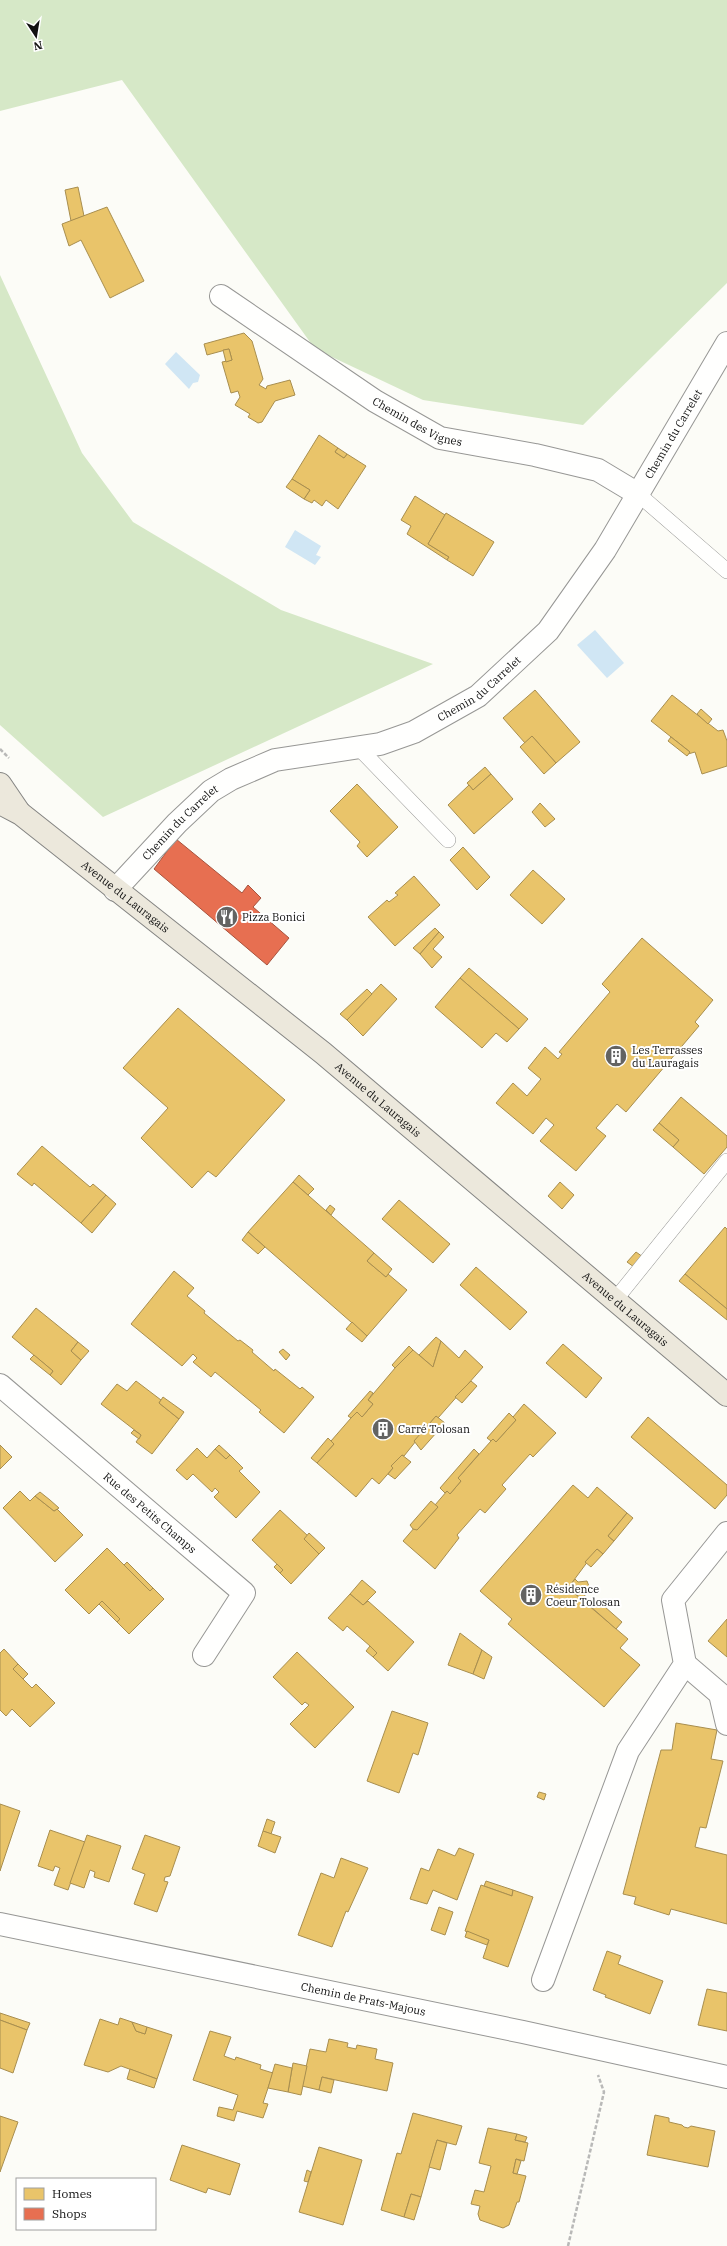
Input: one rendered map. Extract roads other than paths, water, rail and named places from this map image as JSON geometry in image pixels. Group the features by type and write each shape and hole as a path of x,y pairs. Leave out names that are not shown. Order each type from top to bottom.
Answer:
{"main road":[{"name":"Avenue du Lauragais","path":"0,784 21,814"},
{"name":"Avenue du Lauragais","path":"0,803 21,814 115,890 323,1053 727,1395"}],"street":[{"name":"Chemin des Vignes","path":"220,296 375,401 440,438 535,454 598,470 638,494"},
{"name":"Chemin du Carrelet","path":"115,890 177,823 211,791 231,779 275,760 380,744 414,732 478,696 548,631 605,550 727,343"},
{"name":"Rue des Petits Champs","path":"0,1385 244,1593 204,1655"},
{"path":"727,1532 673,1600 685,1664 720,1694 727,1724"},
{"path":"543,1980 628,1751 685,1664"},
{"name":"Chemin de Prats-Majous","path":"0,1924 523,2032 727,2076"}],"lane":[{"path":"638,494 727,571"},
{"path":"358,747 448,840"},
{"path":"615,1300 727,1161"}],"water":[{"path":"176,352 200,375 198,382 193,383 189,389 165,364"},
{"path":"295,530 321,546 316,555 321,557 315,565 285,547"},
{"path":"595,630 624,663 607,678 577,645"}],"place":[{"name":"Pizza Bonici","path":"227,917"},
{"name":"Les Terrasses du Lauragais","path":"616,1056"},
{"name":"Carré Tolosan","path":"383,1429"},
{"name":"Résidence Coeur Tolosan","path":"531,1595"}]}
